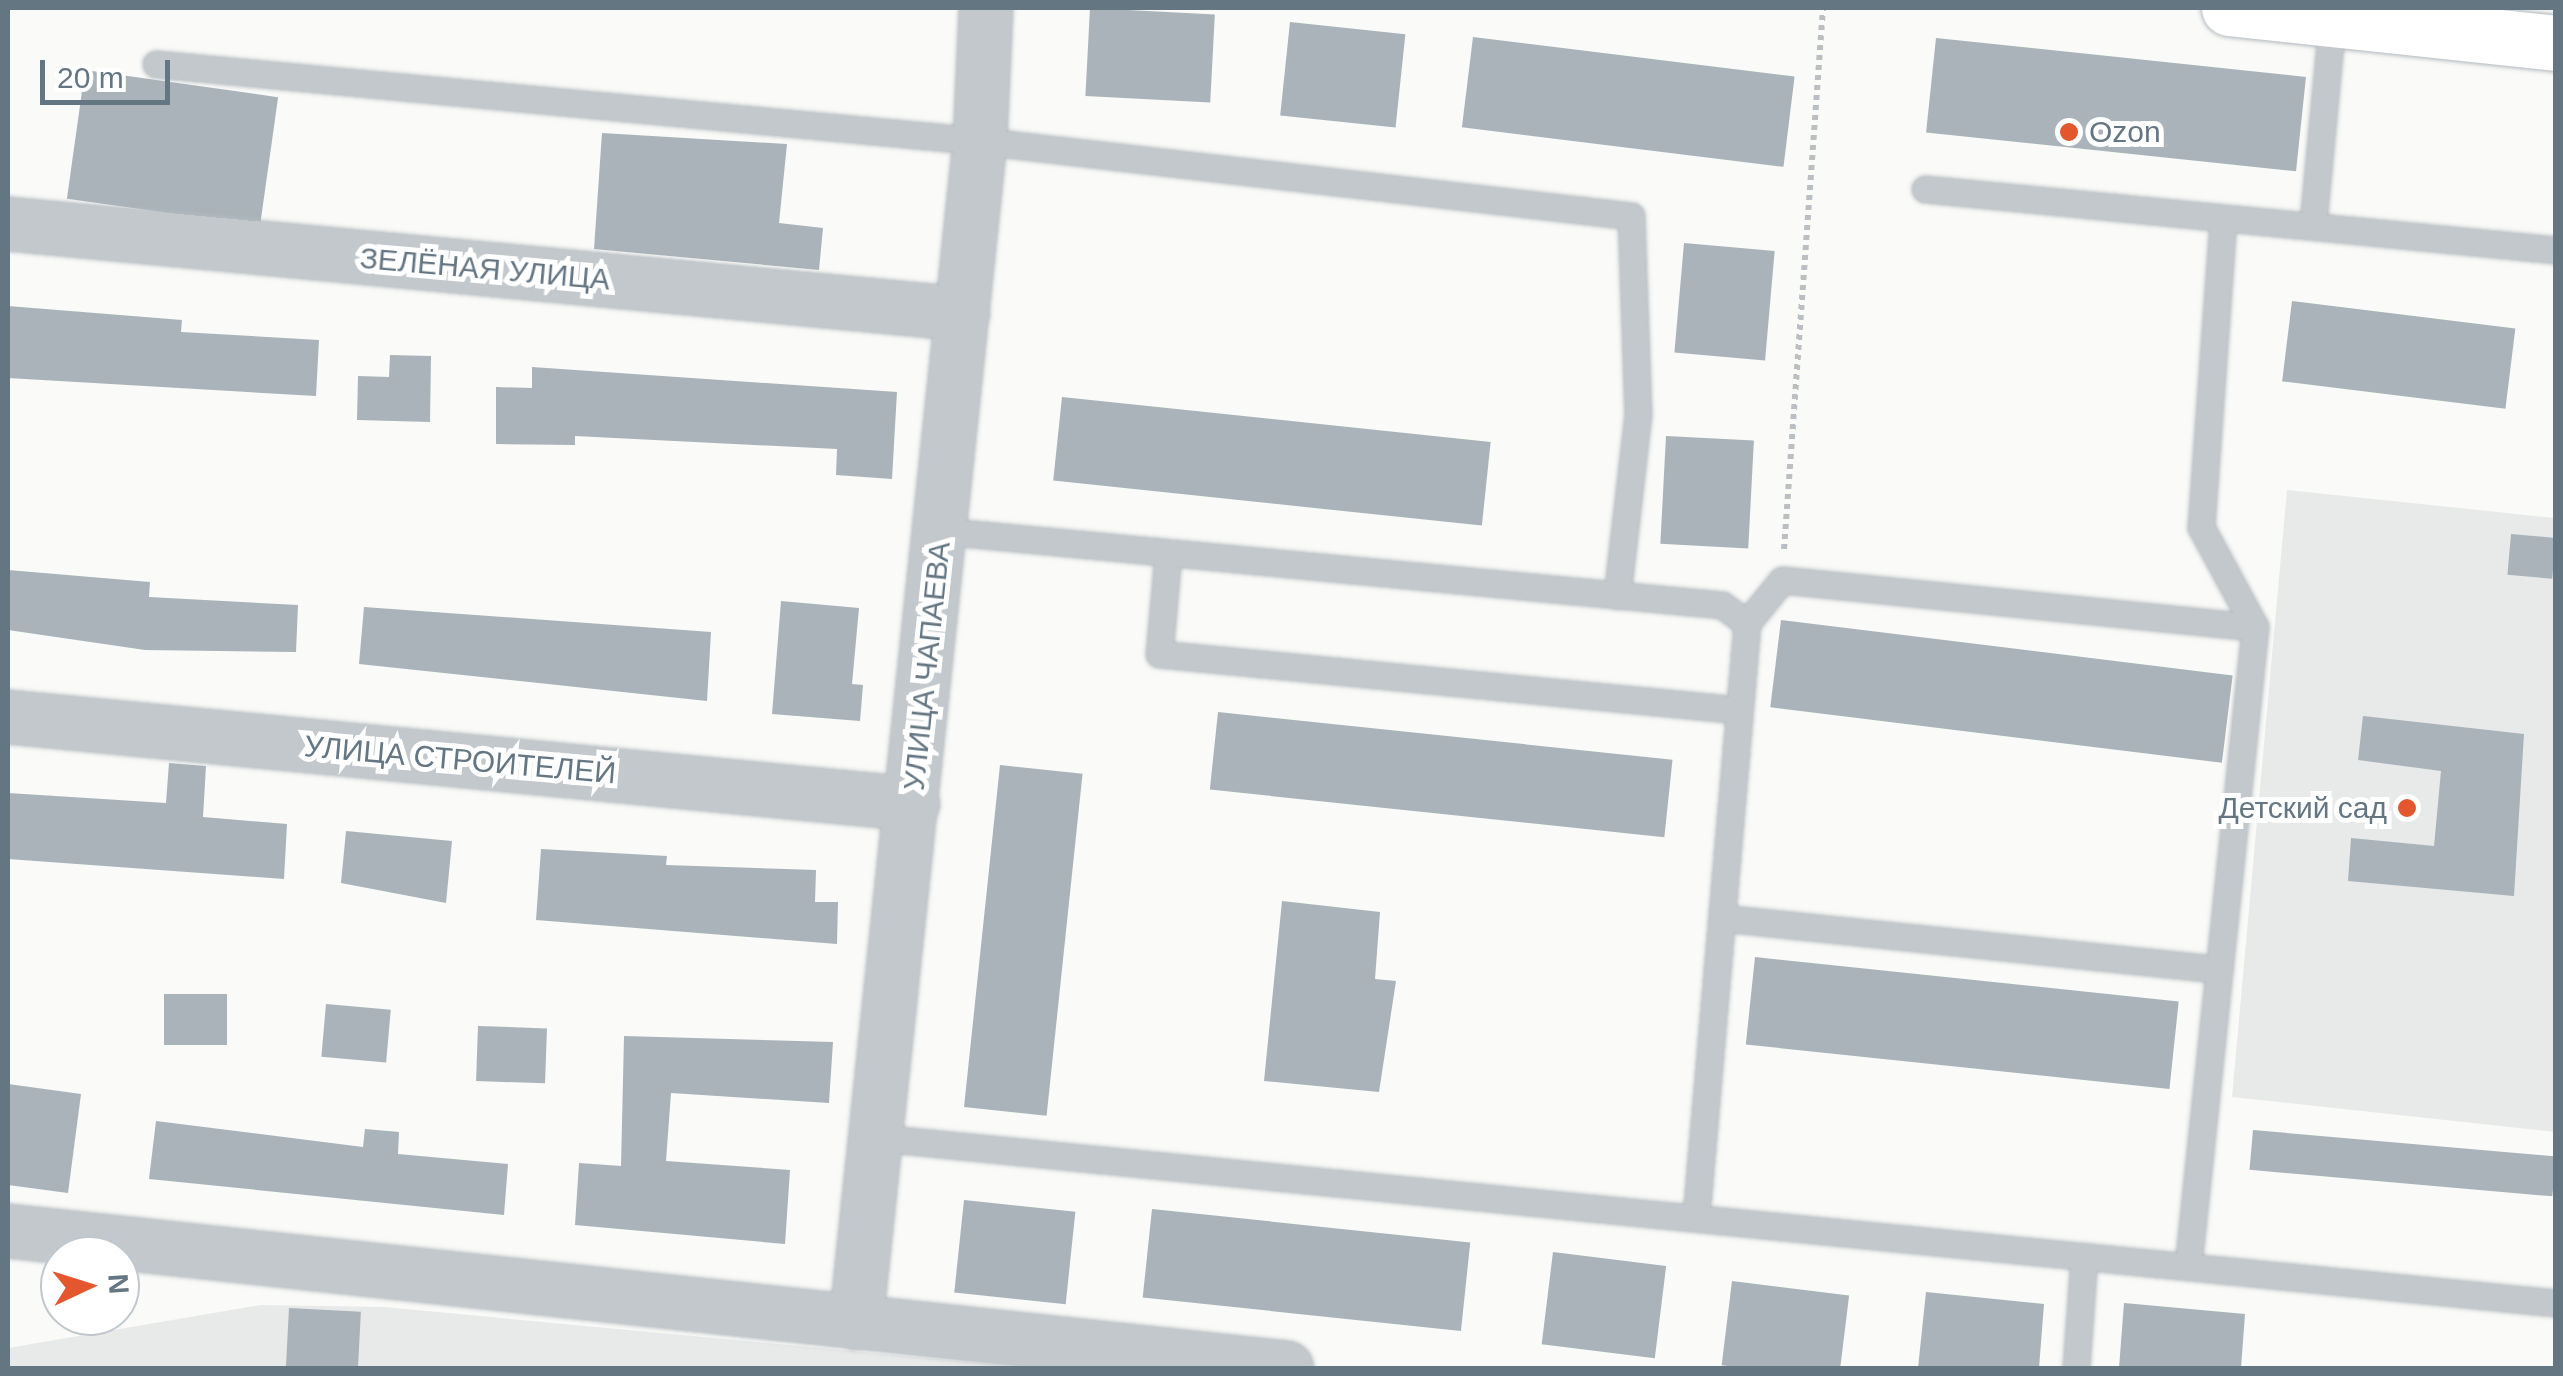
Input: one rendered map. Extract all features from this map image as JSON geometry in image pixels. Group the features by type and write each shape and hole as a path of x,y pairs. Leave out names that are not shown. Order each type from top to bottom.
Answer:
{"main road":[{"path":"2229,8 2333,13 2556,43"}],"street":[{"name":"УЛИЦА ЧАПАЕВА","path":"856,1323 879,1138 963,314 980,140 986,8"},
{"name":"ЗЕЛЁНАЯ УЛИЦА","path":"8,224 963,314"},
{"name":"УЛИЦА СТРОИТЕЛЕЙ","path":"8,717 913,804"},
{"path":"8,1231 1286,1368"}],"lane":[{"path":"2313,223 2333,13"},
{"path":"156,64 980,140 1630,216 1638,414 1617,596"},
{"path":"1925,189 2224,220 2313,223 2556,250"},
{"path":"2188,1266 2255,627 2201,526 2224,220"},
{"path":"940,531 1722,606 1747,623"},
{"path":"1168,554 1159,654 1739,710"},
{"path":"1696,1217 1747,623 1782,580 2255,627"},
{"path":"1722,918 2219,969"},
{"path":"879,1138 2556,1303"},
{"path":"2076,1368 2084,1256"}],"path":[{"path":"1782,580 1823,8"}],"shaded area":[{"name":"Детский сад","path":"2287,490 2555,518 2555,1132 2232,1097"},
{"path":"261,1305 384,1307 1032,1368 8,1368 8,1348 79,1336 140,1336 140,1326"}],"building":[{"path":"1090,8 1215,15 1210,102 1085,96"},
{"path":"1290,22 1405,34 1396,128 1280,115"},
{"path":"1473,37 1795,76 1783,167 1462,127"},
{"path":"1936,38 2306,77 2296,171 1926,132"},
{"path":"85,70 278,97 260,226 67,199"},
{"path":"602,133 787,144 779,223 823,228 819,270 594,249"},
{"path":"1684,243 1775,251 1765,361 1674,353"},
{"path":"2292,301 2515,328 2505,409 2282,381"},
{"path":"8,306 182,320 181,332 319,340 316,396 8,378"},
{"path":"390,355 431,356 430,422 357,420 358,376 389,377"},
{"path":"532,367 897,392 892,479 836,475 837,449 575,436 575,445 496,444 496,387 532,388"},
{"path":"1062,397 1491,442 1482,526 1053,481"},
{"path":"1666,436 1754,441 1748,548 1660,544"},
{"path":"2511,534 2556,538 2552,579 2507,575"},
{"path":"8,570 150,582 149,597 298,605 296,652 145,650 8,630"},
{"path":"781,601 859,608 852,684 863,685 860,721 772,714"},
{"path":"364,607 711,632 707,701 359,664"},
{"path":"1781,620 2233,675 2222,763 1770,707"},
{"path":"1218,712 1672,760 1664,837 1210,790"},
{"path":"2363,716 2524,734 2514,896 2348,881 2351,838 2434,846 2441,771 2358,760"},
{"path":"169,763 206,766 203,817 287,824 284,879 8,859 8,793 166,803"},
{"path":"1000,765 1083,774 1047,1116 964,1107"},
{"path":"346,831 452,841 446,903 341,883"},
{"path":"541,849 667,856 666,865 816,870 815,902 838,902 837,944 536,920"},
{"path":"1282,901 1380,912 1375,979 1396,981 1379,1092 1264,1081"},
{"path":"1755,957 2179,1002 2169,1089 1746,1045"},
{"path":"164,994 227,994 227,1045 164,1045"},
{"path":"326,1004 391,1010 386,1062 321,1057"},
{"path":"478,1026 547,1028 545,1083 476,1081"},
{"path":"624,1036 833,1042 829,1103 671,1093 666,1161 790,1170 785,1244 575,1225 579,1163 621,1166"},
{"path":"8,1084 81,1094 68,1193 8,1185"},
{"path":"156,1121 363,1147 365,1129 399,1132 398,1154 508,1164 504,1215 149,1179"},
{"path":"2253,1130 2556,1156 2552,1196 2250,1170"},
{"path":"964,1200 1075,1212 1066,1304 954,1292"},
{"path":"1152,1209 1470,1242 1461,1331 1143,1298"},
{"path":"1553,1252 1666,1266 1655,1358 1542,1344"},
{"path":"1732,1281 1849,1295 1840,1368 1722,1365"},
{"path":"1926,1292 2044,1304 2039,1368 1918,1368"},
{"path":"2124,1303 2245,1314 2241,1368 2119,1368"},
{"path":"289,1308 361,1312 358,1368 286,1368"}],"place":[{"name":"Ozon","path":"2069,132"},
{"name":"Детский сад","path":"2407,808"}]}
